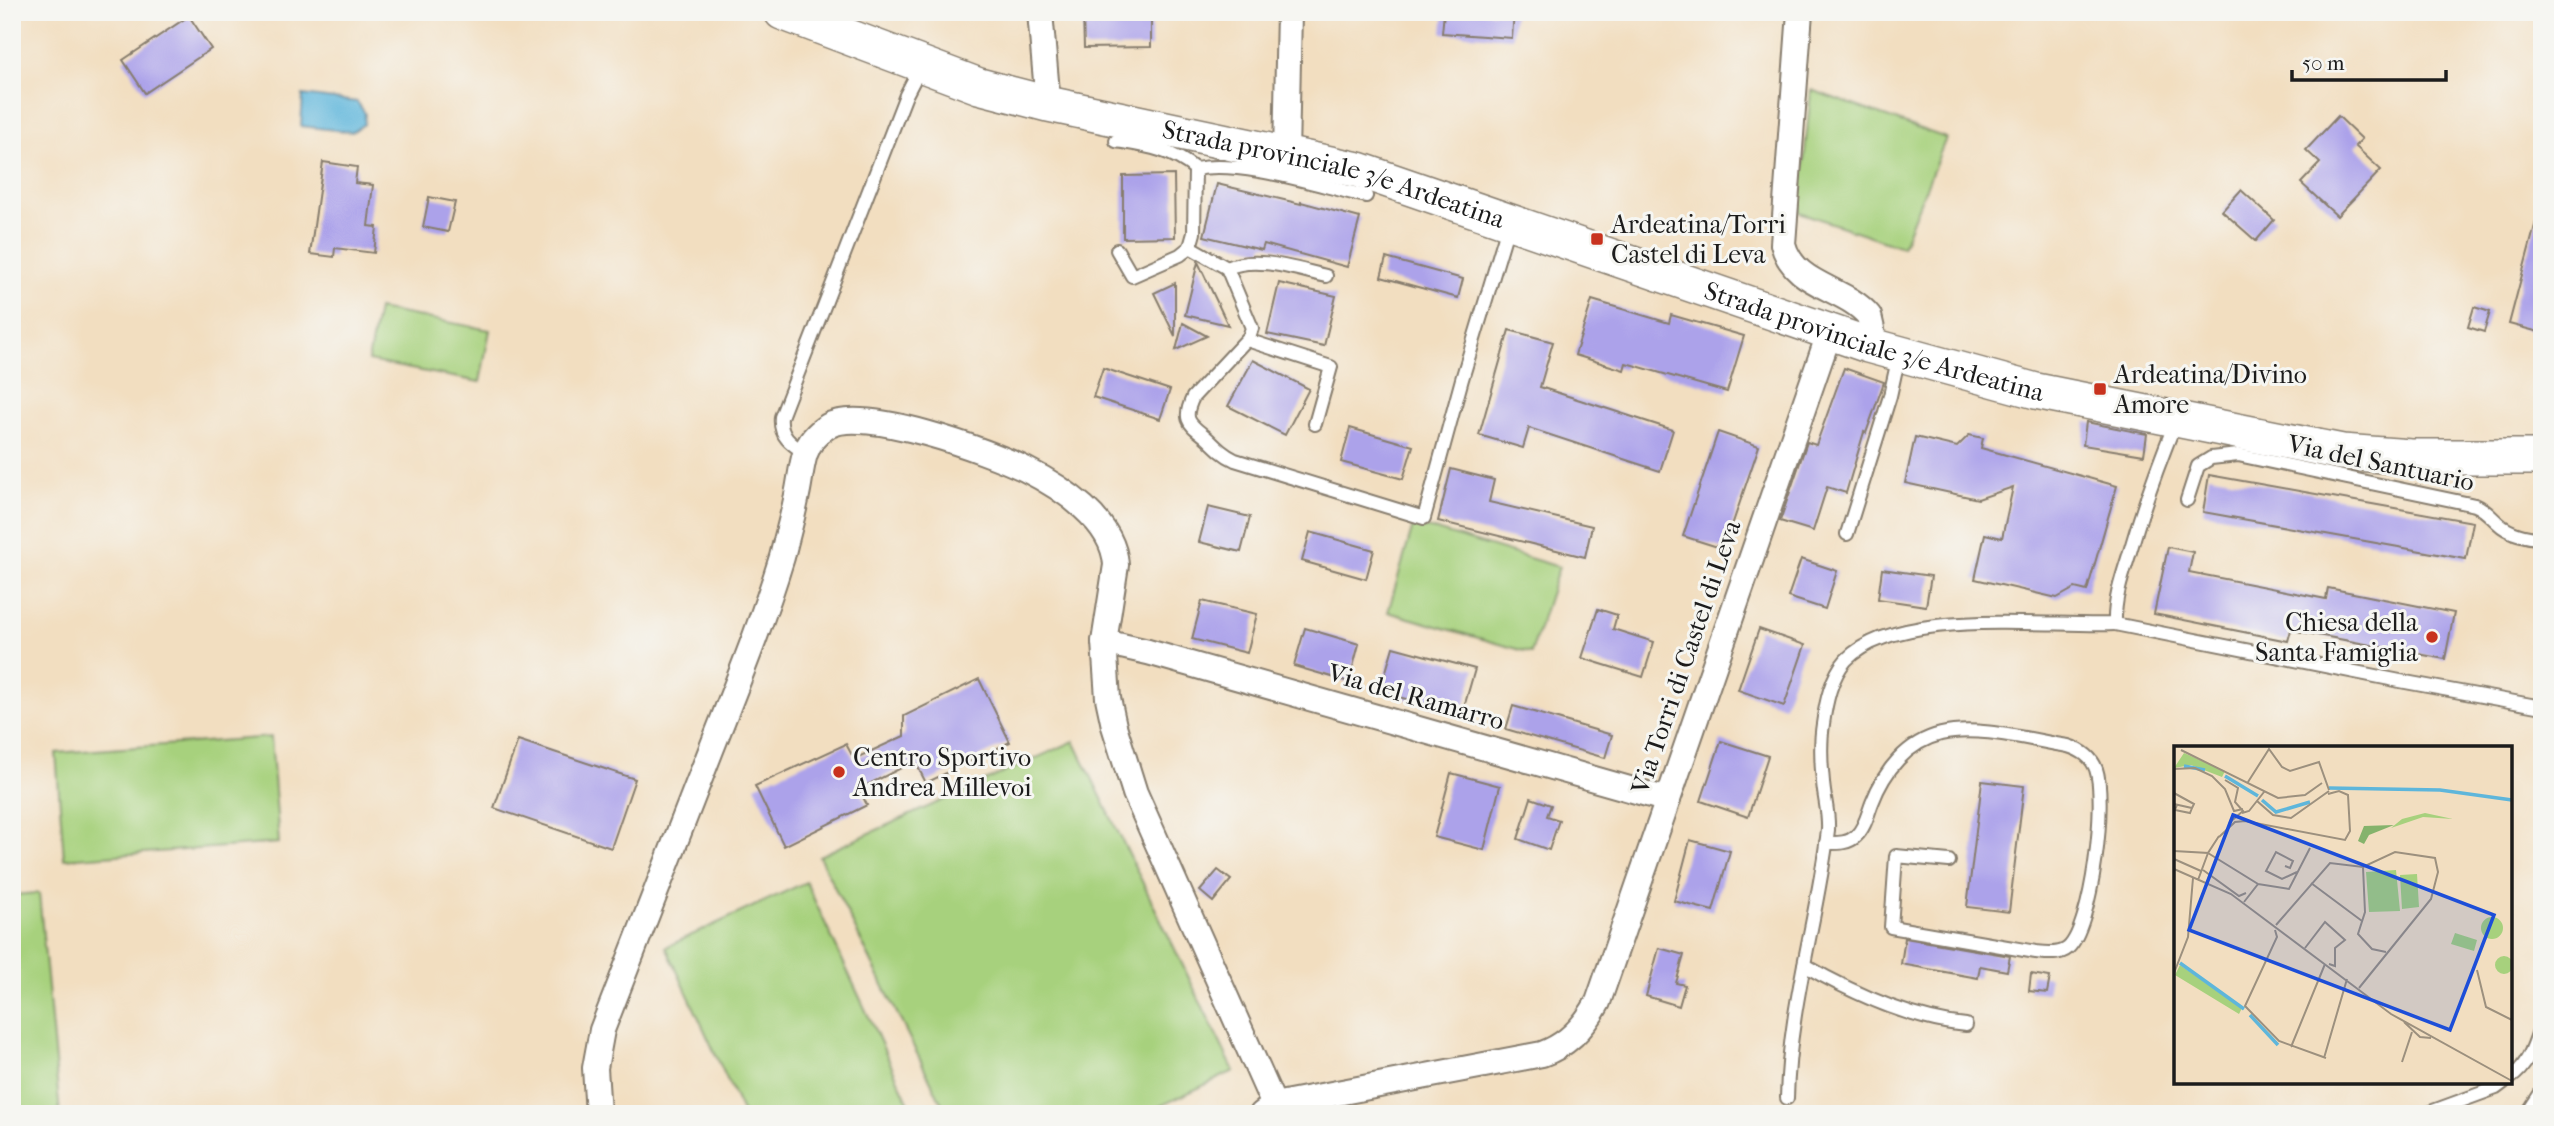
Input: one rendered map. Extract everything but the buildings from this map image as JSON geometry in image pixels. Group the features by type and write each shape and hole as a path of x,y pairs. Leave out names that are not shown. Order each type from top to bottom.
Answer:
{"main road":[{"name":"Strada provinciale 3/e Ardeatina","path":"782,12 979,86 1048,104 1359,170 1883,350 2036,391 2354,454 2542,457"}],"street":[{"path":"1040,12 1048,104"},
{"path":"1286,155 1289,12"},
{"path":"1800,12 1783,244 1788,258 1798,270 1812,281 1848,299 1869,316 1872,329 1883,350"},
{"name":"Via Torri di Castel di Leva","path":"1268,1110 1542,1054 1559,1047 1575,1034 1598,1002 1830,331"},
{"path":"598,1114 595,1068 602,1030 761,620 788,533 805,453 819,432 833,423 851,422 934,435 979,449 1027,470 1055,487 1098,522 1113,547 1115,556 1115,577 1104,642 1114,726 1135,793 1268,1110"},
{"name":"Via del Ramarro","path":"1104,642 1148,652 1668,800"}],"lane":[{"path":"805,453 783,435 781,417 906,95 921,66"},
{"path":"1116,141 1163,149 1180,157 1195,169 1216,166 1239,168 1366,196"},
{"path":"1117,250 1132,275 1180,255 1190,247 1194,233 1195,169"},
{"path":"1190,247 1227,268 1252,328 1247,340 1193,397 1187,414 1189,423 1195,430 1222,453 1235,460 1424,518 1457,378 1509,222"},
{"path":"1227,268 1243,263 1263,264 1325,276"},
{"path":"1247,340 1331,367 1315,424"},
{"path":"1847,534 1890,396 1883,350"},
{"path":"2115,624 2119,586 2143,503 2178,418"},
{"name":"Via del Santuario","path":"2187,500 2198,466 2211,458 2238,455 2475,505 2509,531 2542,539"},
{"path":"1787,1098 1788,1058 1828,822 1821,760 1823,724 1831,685 1837,672 1857,651 1896,633 1940,626 2115,624 2542,707"},
{"path":"1825,844 1855,838 1876,792 1890,771 1903,754 1926,738 1952,732 1982,733 2068,746 2077,749 2091,760 2099,789 2098,838 2088,897 2075,937 2068,948 2056,953 2036,952 1891,928 1896,856 1949,861"},
{"path":"1804,965 1861,993 1924,1018 1966,1025"},
{"path":"2512,1077 2530,1055 2542,1022"},
{"path":"2425,1114 2501,1084"},
{"path":"2527,1114 2542,1091"}],"green space":[{"path":"1811,90 1946,138 1902,247 1799,212"},
{"path":"378,309 490,330 480,382 368,361"},
{"path":"1413,526 1436,530 1559,567 1531,653 1388,612"},
{"path":"271,737 279,843 64,859 56,753"},
{"path":"1074,741 1234,1071 1144,1114 947,1114 819,856"},
{"path":"806,882 914,1114 743,1114 666,947"},
{"path":"39,893 60,1114 12,1114 12,895"}],"water":[{"path":"303,95 357,102 365,113 364,124 352,132 301,126"}],"place":[{"name":"Ardeatina/Torri Castel di Leva","path":"1597,239"},
{"name":"Ardeatina/Divino Amore","path":"2100,389"},
{"name":"Chiesa della Santa Famiglia","path":"2432,637"},
{"name":"Centro Sportivo Andrea Millevoi","path":"839,772"}]}
